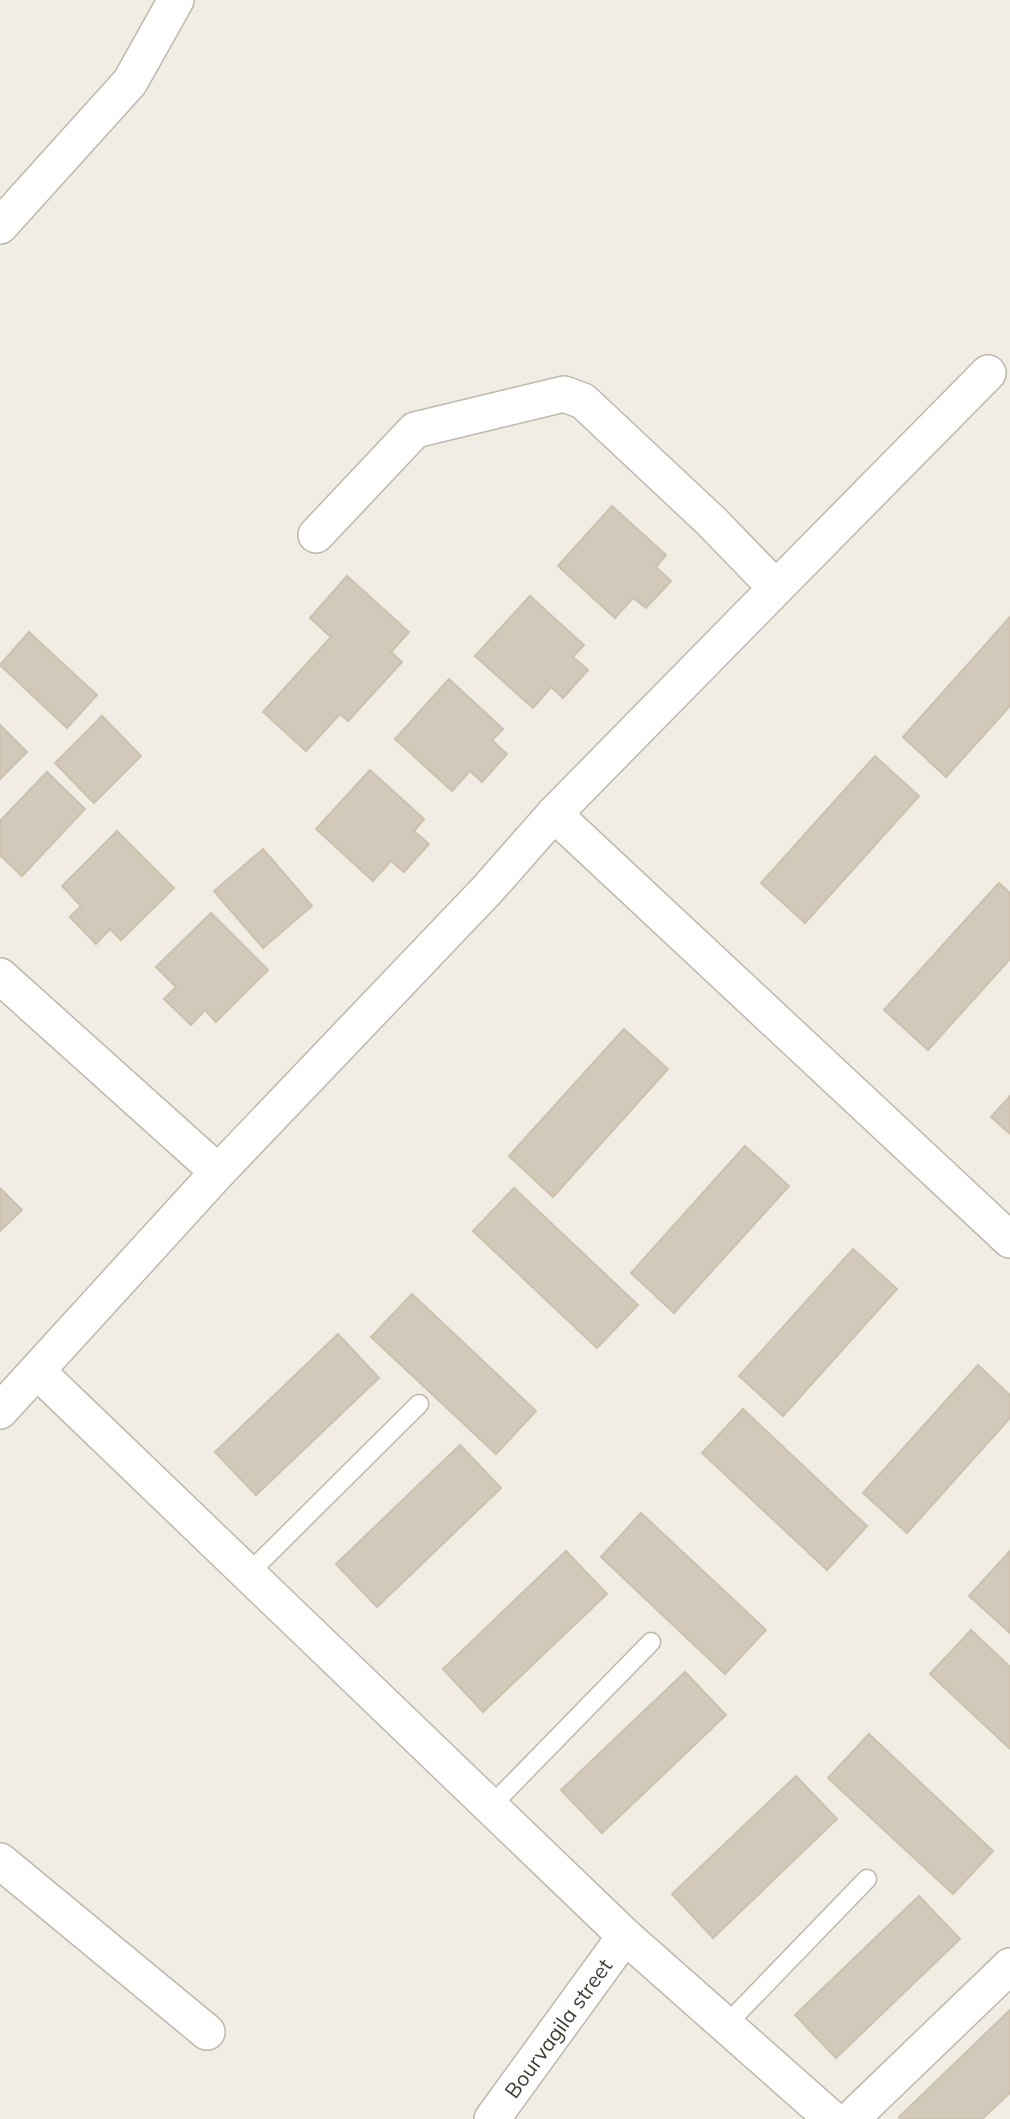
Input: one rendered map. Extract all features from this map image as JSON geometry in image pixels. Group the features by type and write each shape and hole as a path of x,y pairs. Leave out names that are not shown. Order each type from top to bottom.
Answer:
{"street":[{"path":"0,226 130,82 176,0"},
{"path":"0,1411 218,1172 487,890 554,814 988,373"},
{"path":"316,535 415,430 564,394 583,401 711,521 776,588"},
{"path":"554,814 1010,1240"},
{"path":"0,976 218,1172"},
{"path":"37,1371 625,1936 832,2119"},
{"path":"0,1861 207,2032"},
{"name":"Bourvagila street","path":"492,2119 625,1936"},
{"path":"851,2119 1010,1966"}],"lane":[{"path":"248,1574 419,1404"},
{"path":"490,1807 651,1642"},
{"path":"726,2025 867,1879"}],"building":[{"path":"612,506 666,555 656,567 671,581 646,608 633,598 615,618 558,566"},
{"path":"347,576 409,632 391,652 402,662 348,721 340,714 306,751 263,712 331,637 310,618"},
{"path":"530,596 584,645 573,657 588,670 563,698 551,687 533,708 475,656"},
{"path":"1010,617 1010,706 946,777 903,737"},
{"path":"29,632 97,695 67,728 0,665"},
{"path":"449,679 503,729 492,740 507,754 482,782 470,771 452,791 395,739"},
{"path":"102,716 141,756 94,803 55,763"},
{"path":"0,725 27,752 0,779"},
{"path":"875,756 919,796 805,923 761,883"},
{"path":"370,770 424,819 414,831 429,844 404,872 391,861 373,881 316,829"},
{"path":"47,772 85,809 22,876 0,855 0,821"},
{"path":"117,831 174,888 121,940 110,929 96,944 70,917 81,906 62,886"},
{"path":"263,849 312,906 263,948 214,891"},
{"path":"999,883 1010,893 1010,959 928,1050 884,1010"},
{"path":"211,913 268,970 216,1022 205,1010 191,1025 164,999 176,987 156,967"},
{"path":"624,1029 668,1069 553,1197 509,1156"},
{"path":"1010,1096 1010,1134 991,1117"},
{"path":"745,1146 789,1186 674,1313 631,1273"},
{"path":"0,1188 22,1210 0,1231"},
{"path":"514,1188 638,1305 597,1348 473,1231"},
{"path":"853,1249 897,1289 783,1416 739,1376"},
{"path":"412,1294 536,1411 496,1454 371,1337"},
{"path":"338,1334 379,1378 256,1495 215,1452"},
{"path":"978,1365 1010,1395 1010,1418 907,1533 863,1493"},
{"path":"743,1409 867,1526 827,1570 702,1453"},
{"path":"460,1445 501,1488 377,1607 336,1564"},
{"path":"641,1513 766,1630 725,1674 601,1557"},
{"path":"566,1551 607,1594 483,1712 443,1669"},
{"path":"1010,1551 1010,1633 969,1596"},
{"path":"971,1630 1010,1667 1010,1749 930,1674"},
{"path":"685,1672 726,1715 602,1833 561,1790"},
{"path":"869,1734 993,1851 953,1894 828,1778"},
{"path":"796,1776 837,1819 713,1938 672,1894"},
{"path":"919,1896 960,1939 836,2058 795,2015"},
{"path":"1010,2010 1010,2093 982,2119 899,2117"}]}
